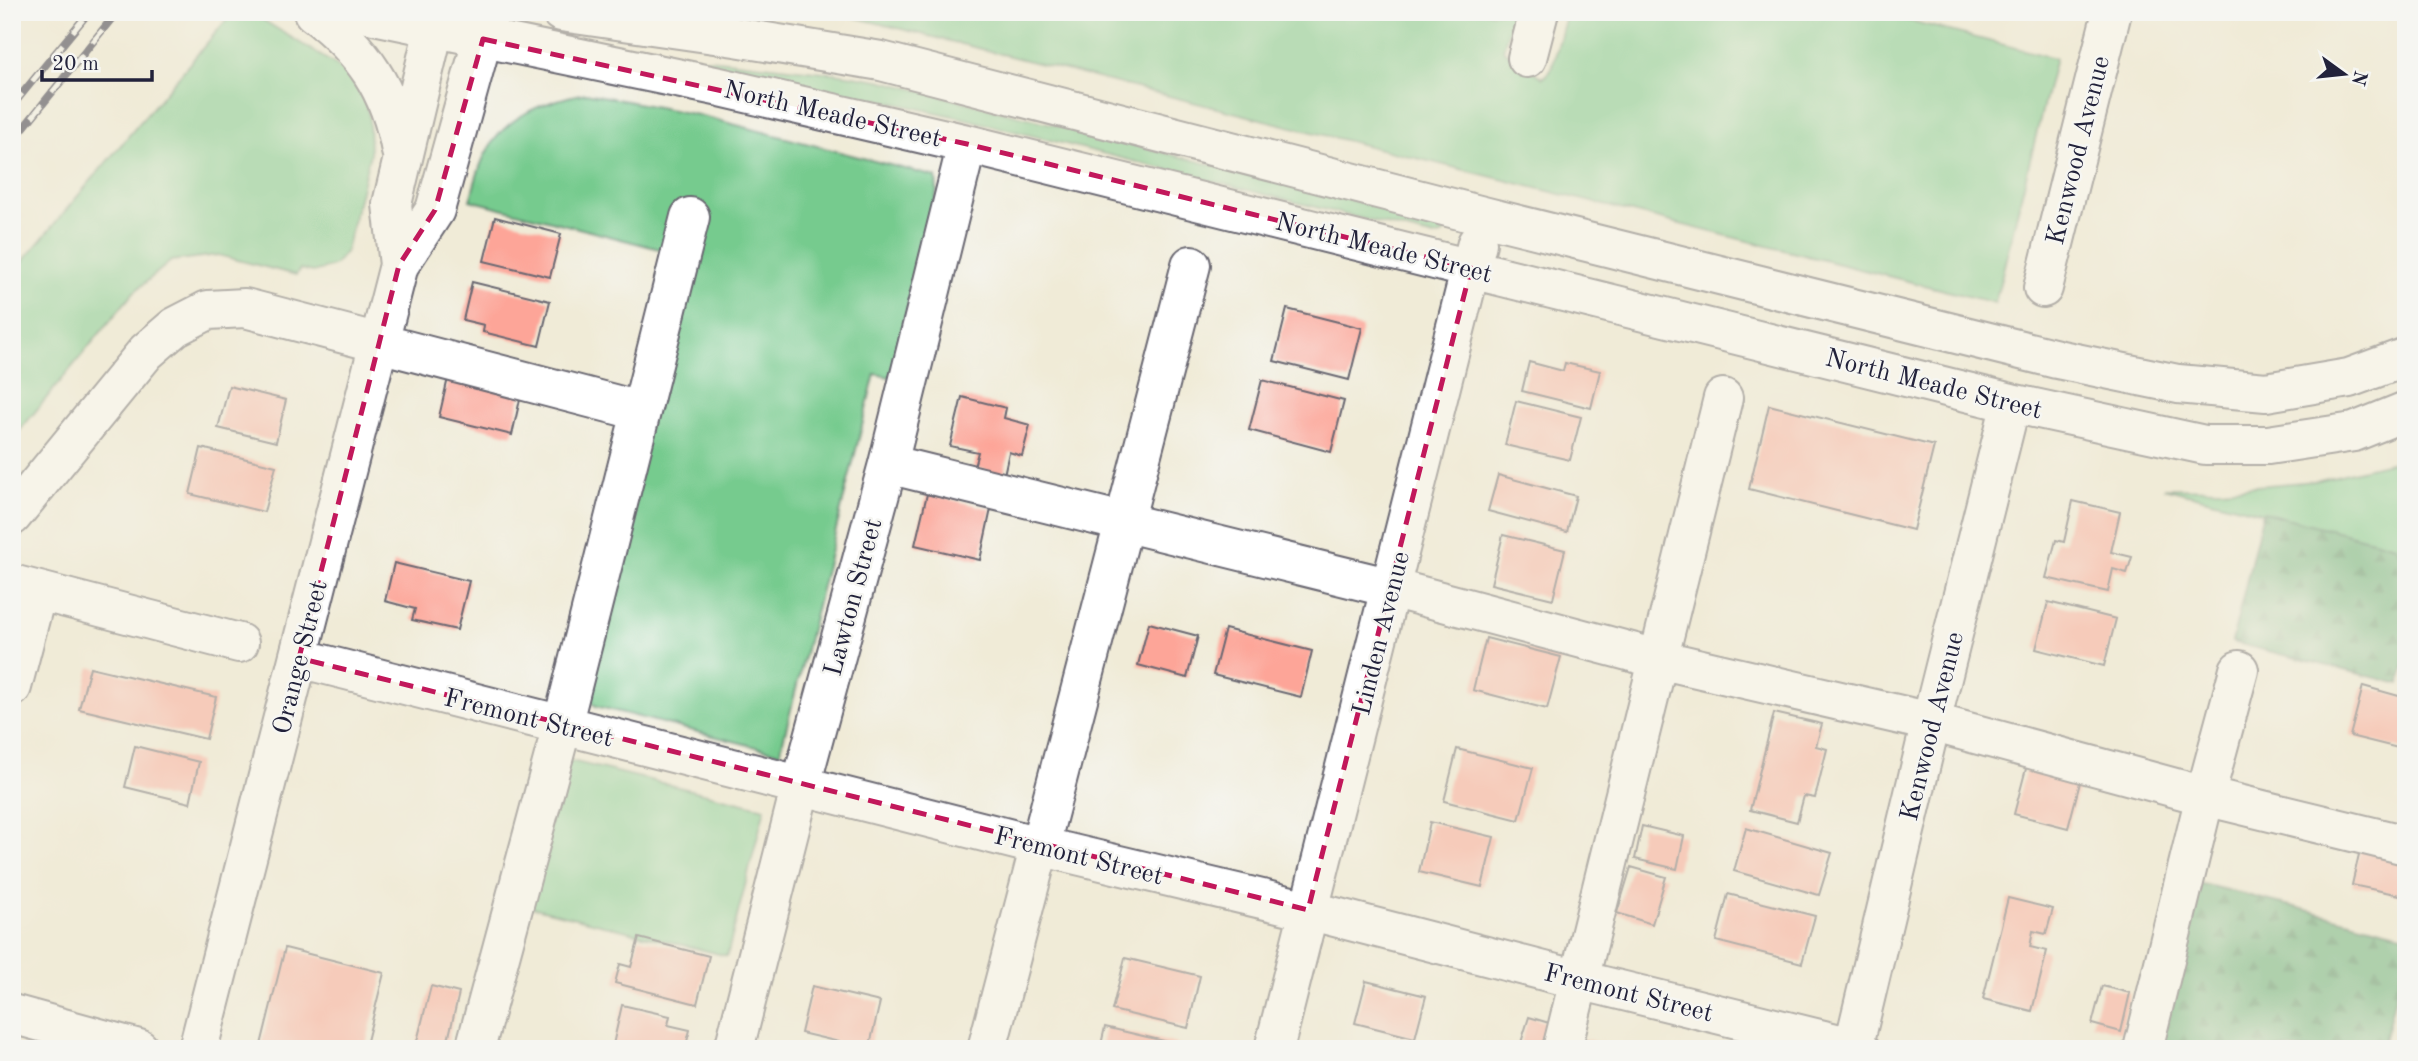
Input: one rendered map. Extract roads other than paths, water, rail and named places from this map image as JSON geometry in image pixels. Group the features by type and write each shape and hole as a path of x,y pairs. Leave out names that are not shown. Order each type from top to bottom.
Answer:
{"street":[{"name":"Orange Street","path":"313,12 329,24 363,59 384,92 396,123 402,160"},
{"name":"North Meade Street","path":"359,12 487,26 720,87 967,144 2011,403 2204,445 2268,446 2354,432 2406,411"},
{"name":"North Meade Street","path":"561,12 881,61 1483,216 2057,359 2178,384 2266,392 2349,378 2406,357"},
{"path":"674,12 735,37"},
{"path":"1527,58 1539,12"},
{"name":"Kenwood Avenue","path":"2043,288 2112,12"},
{"name":"Orange Street","path":"399,265 392,204 436,20"},
{"name":"Orange Street","path":"198,1049 399,265 435,210 487,26"},
{"name":"Lawton Street","path":"734,1049 801,785 888,464 967,144"},
{"name":"Linden Avenue","path":"1274,1049 1483,216"},
{"path":"475,1049 562,726 690,217"},
{"path":"987,1049 1191,265"},
{"path":"12,516 146,352 175,327 208,310 245,308 640,411"},
{"path":"1562,1049 1723,398"},
{"name":"Kenwood Avenue","path":"1856,1048 1931,722 2011,403"},
{"path":"888,464 1391,588 1658,659 1931,722 2205,796 2406,845"},
{"path":"12,687 24,588 239,643"},
{"name":"Fremont Street","path":"299,658 1039,846 1308,910 1856,1048"},
{"path":"2143,1049 2239,670"},
{"path":"12,1014 139,1049"}],"railway":[{"path":"12,106 89,12"},
{"path":"12,142 117,12"}]}
